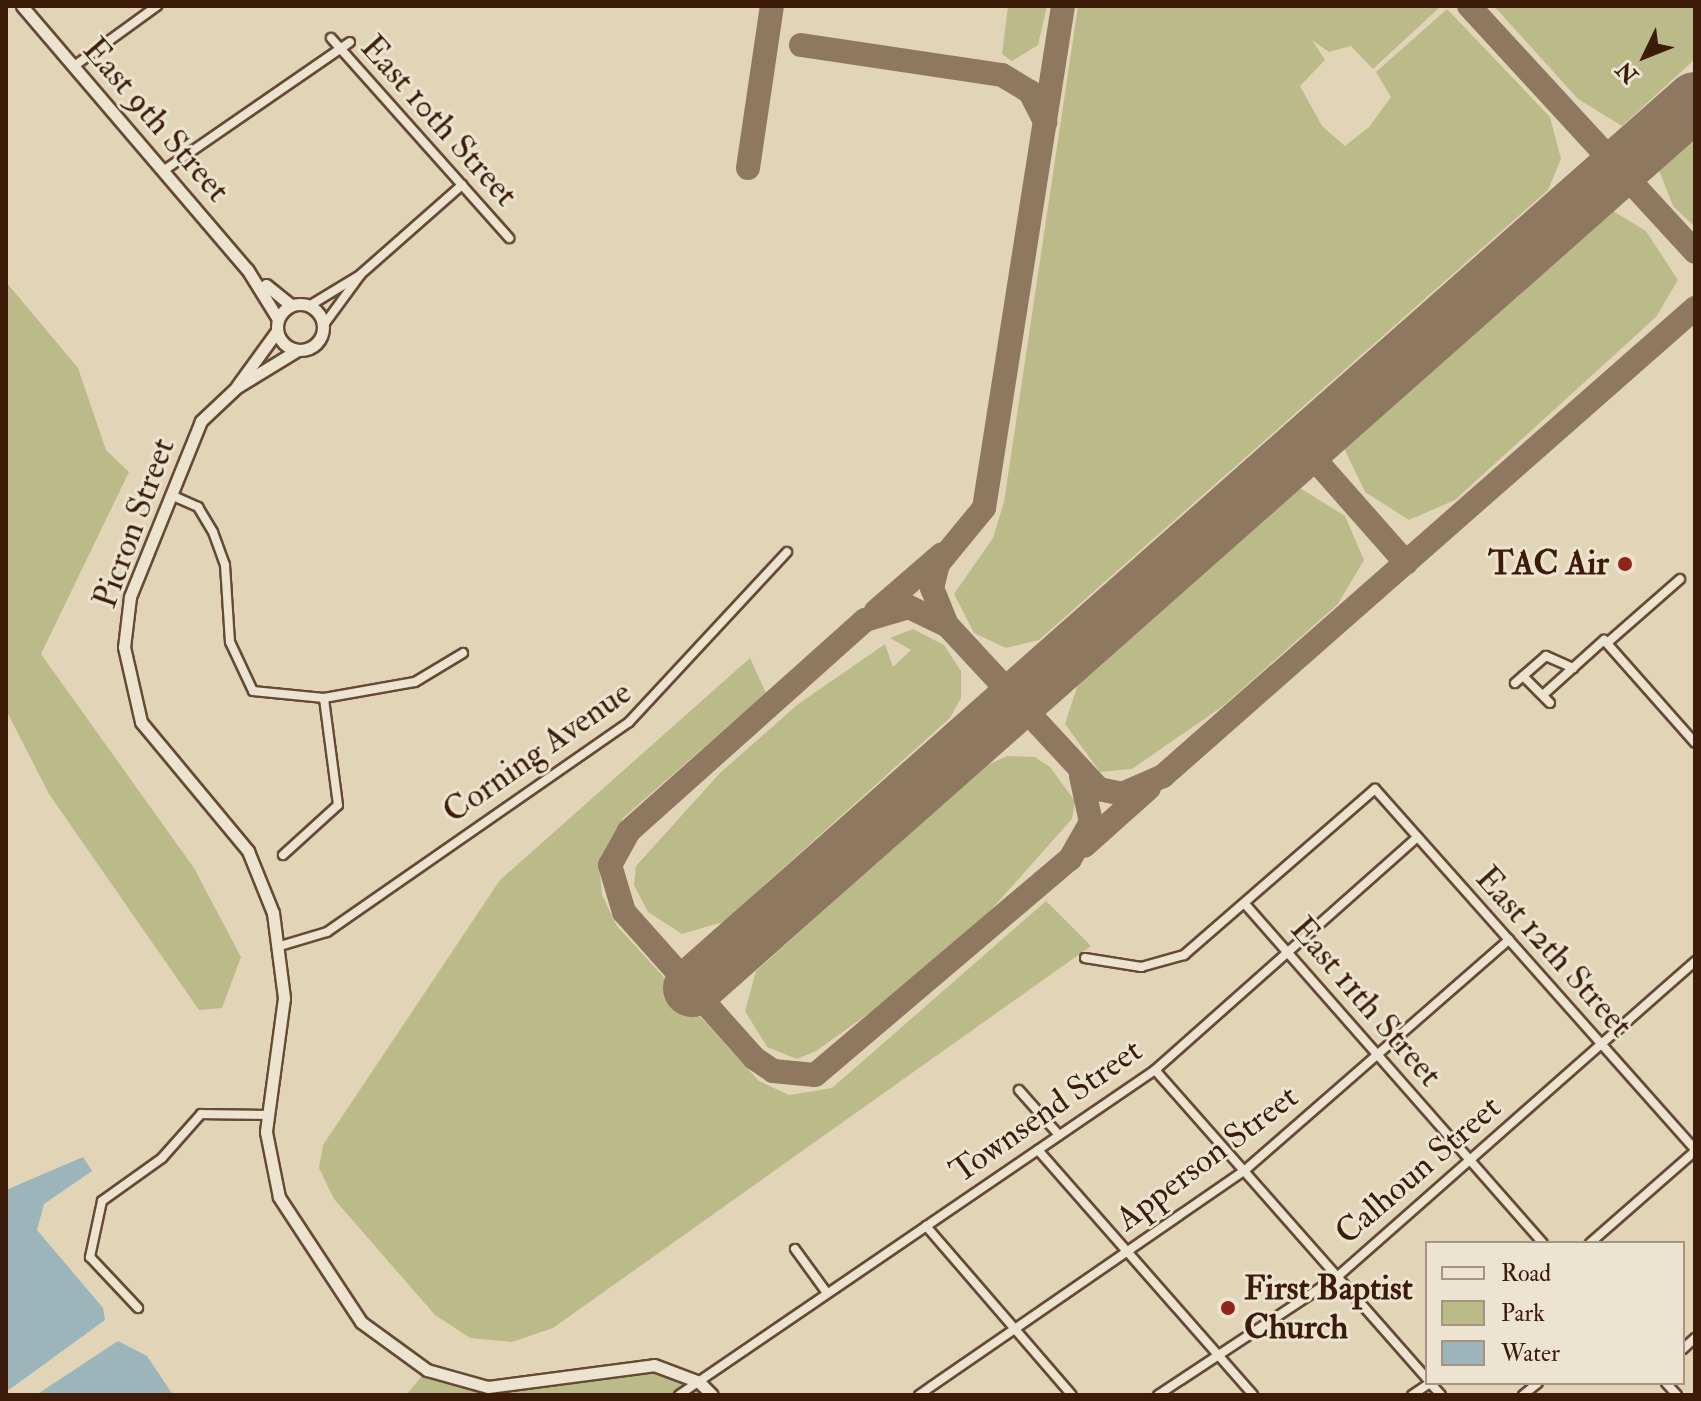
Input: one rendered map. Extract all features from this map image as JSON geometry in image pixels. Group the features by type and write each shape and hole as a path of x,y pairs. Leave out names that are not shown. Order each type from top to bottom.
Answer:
{"main road":[{"name":"East 9th Street","path":"22,6 247,269"},
{"path":"247,269 291,305 309,306 323,326 315,345 296,351 277,325 247,269"},
{"path":"277,325 291,305"},
{"name":"Picron Street","path":"237,387 277,325"},
{"name":"Picron Street","path":"296,351 237,387 201,421 130,597 124,647 130,694 154,745 248,851 280,946 283,1008 266,1115 279,1197 361,1322 427,1370 488,1391"},
{"path":"488,1391 637,1364 699,1382 712,1395"}],"street":[{"path":"73,67 157,6"},
{"name":"East 10th Street","path":"331,38 509,238"},
{"path":"163,171 350,42"},
{"path":"309,306 361,274 462,185"},
{"path":"323,326 361,274"},
{"path":"171,495 198,507 223,557 226,626 246,683 269,697 324,698 422,680 463,653"},
{"name":"Corning Avenue","path":"280,946 327,932 629,722 787,552"},
{"path":"1544,694 1680,579"},
{"path":"1607,643 1695,743"},
{"path":"1515,683 1546,656 1570,671"},
{"path":"1523,676 1550,703"},
{"path":"283,855 338,805 341,785 324,698"},
{"name":"East 12th Street","path":"1245,904 1375,789 1695,1151"},
{"name":"Townsend Street","path":"679,1395 1155,1070 1417,837"},
{"path":"1085,958 1129,967 1165,963 1245,904"},
{"name":"East 11th Street","path":"1245,904 1541,1241"},
{"name":"Apperson Street","path":"919,1395 1244,1171 1509,940"},
{"name":"Calhoun Street","path":"1158,1395 1337,1277 1695,961"},
{"path":"1155,1070 1425,1377"},
{"path":"1019,1090 1059,1135"},
{"path":"138,1308 90,1257 102,1201 162,1158 201,1114 266,1115"},
{"path":"1038,1150 1253,1395"},
{"path":"1592,1241 1695,1151"},
{"path":"926,1226 1072,1395"},
{"path":"795,1249 827,1293"}],"green space":[{"path":"1008,6 1047,6 1038,45 1012,61 1002,54"},
{"path":"1078,6 1441,6 1373,69 1351,46 1329,52 1312,40 1325,60 1300,86 1322,126 1345,146 1369,127 1391,97 1376,72 1447,9 1550,117 1561,159 1548,190 1039,640 1006,648 974,633 954,594 993,538 1004,502"},
{"path":"1494,6 1695,6 1695,59 1622,126 1578,99"},
{"path":"1695,138 1695,227 1673,206 1659,170"},
{"path":"1613,211 1646,231 1678,280 1656,317 1455,500 1409,520 1365,492 1344,448"},
{"path":"6,282 78,368 106,450 129,472 41,654 194,868 241,957 222,1008 199,1010 49,794 6,710"},
{"path":"1300,488 1345,516 1364,560 1338,604 1223,706 1132,769 1100,772 1065,724 1078,684"},
{"path":"913,629 944,645 961,671 961,698 950,718 723,922 682,934 648,912 634,885 636,866 720,773 797,705 885,644 893,667 911,650 890,638"},
{"path":"750,658 766,693 623,818 599,862 602,895 617,926 759,1081 789,1095 832,1088 1046,901 1091,946 553,1328 512,1342 470,1338 435,1315 334,1199 319,1168 323,1145 500,880"},
{"path":"1007,756 1035,757 1050,767 1075,801 1072,819 990,911 903,989 816,1051 797,1059 767,1047 745,1011 756,971 985,766"},
{"path":"637,1364 676,1371 710,1395 406,1395 427,1370 488,1387"}],"water":[{"path":"83,1157 92,1171 44,1204 37,1230 103,1308 105,1320 6,1392 6,1190"},
{"path":"118,1341 147,1356 173,1395 36,1395"}],"taxiway":[{"path":"748,168 772,6"},
{"path":"1063,6 984,508 938,564 932,588 947,625 1099,789 1122,794 1163,776 1695,308"},
{"path":"1469,6 1695,252"},
{"path":"801,45 1002,75 1030,92 1045,122"},
{"path":"1303,446 1406,563"},
{"path":"876,611 942,554"},
{"path":"946,625 909,607 865,620 629,831 610,865 624,912 754,1058 773,1071 815,1075 1070,859 1091,822 1081,776"},
{"path":"1084,846 1149,788"}],"runway":[{"path":"692,988 1695,101"}],"place":[{"name":"TAC Air","path":"1625,564"},
{"name":"First Baptist Church","path":"1228,1308"}]}
